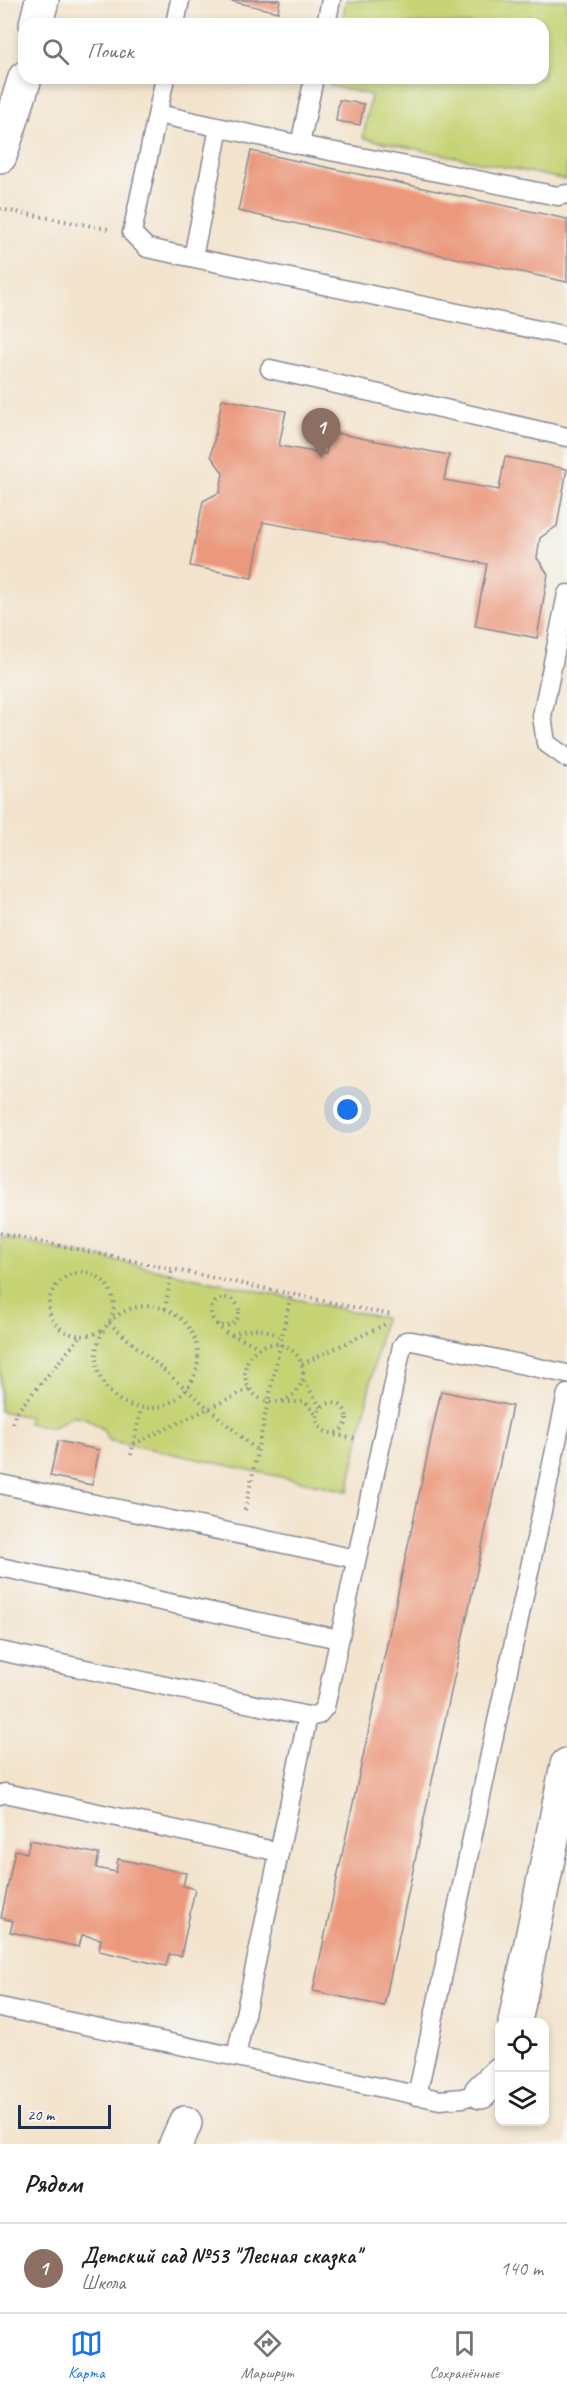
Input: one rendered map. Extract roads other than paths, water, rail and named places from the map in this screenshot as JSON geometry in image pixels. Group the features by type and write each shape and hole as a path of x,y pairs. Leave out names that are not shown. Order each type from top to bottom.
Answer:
{"street":[{"path":"38,18 42,0"},
{"path":"0,156 23,84"},
{"path":"516,2018 567,1765"}],"lane":[{"path":"176,18 180,0"},
{"path":"327,18 331,0"},
{"path":"164,84 132,234 147,248 567,336"},
{"path":"300,145 313,84"},
{"path":"158,114 300,145 558,196 567,194"},
{"path":"193,256 219,128"},
{"path":"270,369 567,437"},
{"path":"567,594 542,716 546,743 567,758"},
{"path":"0,1651 308,1716 318,1715 325,1707 402,1346 406,1341 567,1374"},
{"path":"417,2096 567,1394"},
{"path":"0,1484 356,1559"},
{"path":"0,1567 339,1638"},
{"path":"236,2057 308,1716"},
{"path":"0,1795 5,1793 279,1852"},
{"path":"0,2007 440,2100 463,2098 490,2083"}],"place":[{"name":"Детский сад №53 \"Лесная сказка\"","path":"321,458"}]}
